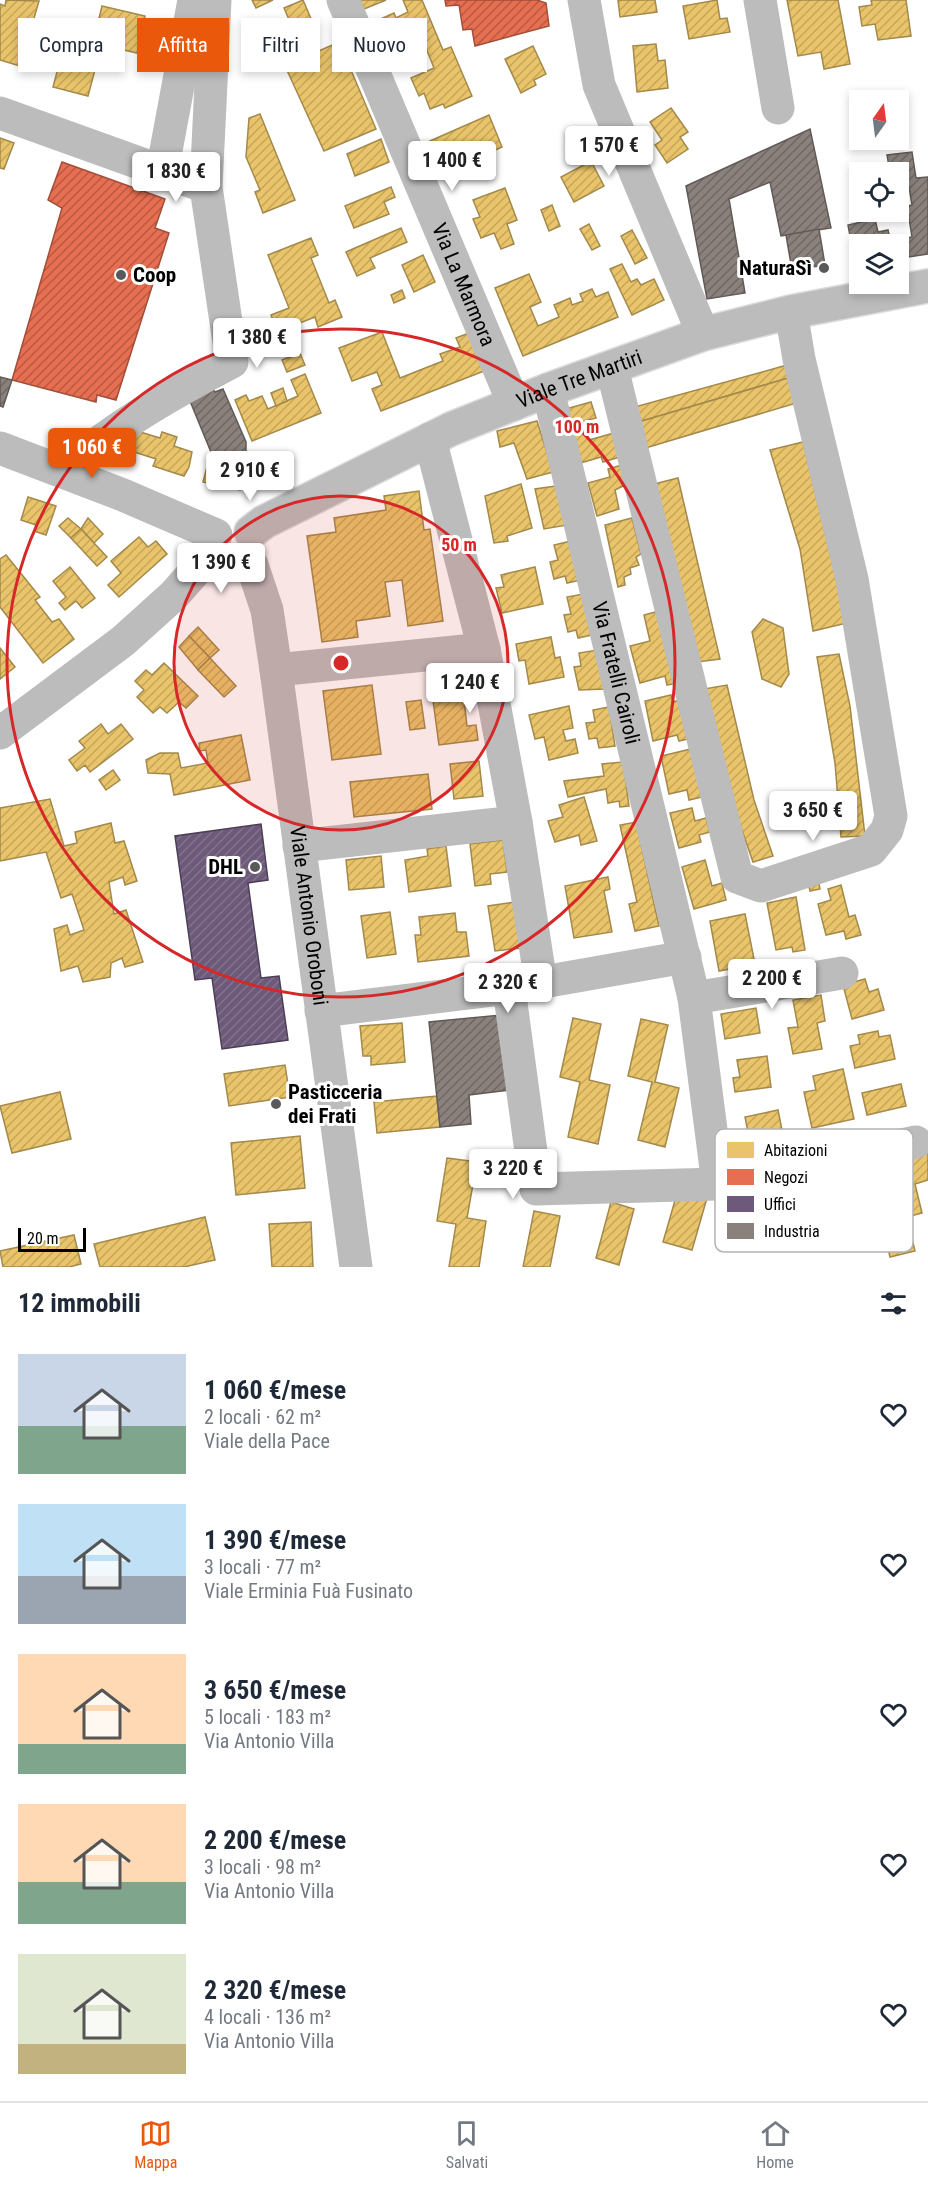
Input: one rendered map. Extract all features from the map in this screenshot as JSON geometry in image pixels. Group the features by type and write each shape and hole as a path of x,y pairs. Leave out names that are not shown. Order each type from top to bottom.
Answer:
{"street":[{"path":"162,172 194,0"},
{"path":"63,471 88,449 182,388 232,362 206,187 214,0"},
{"name":"Via La Marmora","path":"343,0 514,404"},
{"path":"584,0 599,86 703,334"},
{"path":"760,0 778,108"},
{"path":"0,112 206,187"},
{"name":"Viale Tre Martiri","path":"251,532 264,522 430,439 548,390 703,334 791,312 928,286"},
{"path":"612,368 737,877 761,886 872,850 887,830 891,816 852,579 799,358 791,312"},
{"name":"Via Fratelli Cairoli","path":"548,390 694,998 715,1161"},
{"path":"430,439 484,649 516,822 542,983"},
{"path":"0,448 63,471 214,544"},
{"path":"0,733 123,641 174,595 214,544 231,526 241,526 251,532 258,548 252,565 242,570 226,570 217,562 214,544"},
{"name":"Viale Antonio Oroboni","path":"252,565 267,610 276,670 356,1267"},
{"path":"276,670 484,649"},
{"path":"299,846 516,822"},
{"path":"321,1011 509,988 685,957"},
{"path":"694,998 842,973"},
{"path":"509,988 536,1189 715,1184"}],"building: Abitazioni":[{"path":"6,0 39,1 34,18 18,18 18,65 0,60 0,4 5,6"},
{"path":"252,0 273,0 256,8"},
{"path":"303,0 311,18 288,18 284,8"},
{"path":"360,0 386,0 364,9"},
{"path":"403,0 422,0 443,50 451,47 472,96 445,108 443,104 430,109 424,93 419,96 411,78 434,68 427,50 427,18 396,18 408,12"},
{"path":"618,0 655,0 657,12 620,17"},
{"path":"717,0 720,19 727,18 730,32 689,39 683,6"},
{"path":"787,0 838,0 850,64 824,69 821,52 798,56"},
{"path":"871,0 906,0 911,36 878,40 875,24 862,26 859,7 872,5"},
{"path":"102,6 145,16 145,18 137,18 137,53 125,50 125,18 99,18"},
{"path":"394,13 396,18 383,18"},
{"path":"656,44 658,61 665,60 668,88 637,92 633,46"},
{"path":"332,45 332,72 352,72 376,129 324,151 288,72 320,72 320,50"},
{"path":"533,46 546,74 534,80 536,85 521,93 505,59"},
{"path":"57,72 94,72 88,96 53,87"},
{"path":"671,108 688,132 680,137 688,149 667,163 655,145 662,140 650,122"},
{"path":"260,114 295,200 263,213 255,192 260,190 246,157 249,118"},
{"path":"489,115 502,147 444,172 430,141"},
{"path":"0,138 14,143 4,169 0,168"},
{"path":"381,139 389,162 355,176 347,154"},
{"path":"591,161 604,186 574,202 561,177"},
{"path":"391,187 395,197 384,202 389,214 354,228 345,206"},
{"path":"505,188 517,220 507,224 514,244 501,249 494,233 481,238 473,219 480,217 473,200"},
{"path":"552,205 560,226 549,231 541,210"},
{"path":"589,224 600,246 592,250 580,229"},
{"path":"401,228 407,242 370,258 375,268 357,276 346,252"},
{"path":"632,230 647,258 635,264 621,236"},
{"path":"311,238 318,255 311,258 329,303 335,300 342,317 318,327 315,317 277,332 271,315 289,308 268,255"},
{"path":"423,255 435,282 414,292 402,265"},
{"path":"622,264 631,282 637,279 641,285 654,279 664,300 632,315 610,269"},
{"path":"529,274 541,302 530,307 538,326 559,317 554,305 570,298 572,305 583,301 580,294 592,289 596,297 608,292 618,317 523,356 495,288"},
{"path":"402,290 405,298 394,303 391,295"},
{"path":"382,332 400,378 443,361 440,354 460,347 456,338 469,333 484,371 381,411 372,389 382,385 377,372 352,381 339,348"},
{"path":"300,353 305,365 287,372 282,360"},
{"path":"791,364 795,376 635,423 631,408"},
{"path":"305,374 321,413 252,441 235,400 246,395 249,401 262,396 268,409 298,396 291,380"},
{"path":"795,376 803,401 642,449 635,423"},
{"path":"283,388 287,401 276,406 271,393"},
{"path":"591,402 596,418 584,421 589,440 614,433 620,457 603,462 601,457 577,464 562,410"},
{"path":"537,421 553,472 527,479 514,443 500,447 497,431"},
{"path":"137,431 160,438 162,432 177,437 174,446 192,452 189,467 184,476 153,466 156,459 131,451"},
{"path":"803,442 847,623 813,631 800,549 770,450"},
{"path":"211,452 229,456 246,452 257,480 240,490 203,482"},
{"path":"622,465 627,484 615,490 619,509 597,516 588,483 610,477 608,469"},
{"path":"678,478 720,659 697,662 654,484"},
{"path":"521,484 532,528 507,536 508,541 494,543 485,496"},
{"path":"563,485 573,524 544,529 535,489"},
{"path":"419,491 424,530 430,529 443,621 408,626 402,580 385,582 390,616 356,621 358,637 322,642 307,536 336,532 334,518 386,510 384,496"},
{"path":"28,497 56,506 46,535 34,531 36,525 21,520"},
{"path":"68,518 81,529 71,538 59,526"},
{"path":"88,518 103,534 94,543 81,529"},
{"path":"632,518 641,554 636,557 639,565 630,568 631,574 624,577 625,585 618,587 605,525"},
{"path":"81,529 107,557 97,566 71,538"},
{"path":"139,537 148,547 156,541 167,554 119,597 108,585 121,573 111,561"},
{"path":"571,541 581,580 567,583 565,576 554,579 550,562 558,560 554,545"},
{"path":"6,555 40,597 35,600 52,622 59,619 74,639 43,663 0,607 0,559"},
{"path":"70,567 95,598 82,608 76,601 65,610 59,603 66,597 53,581"},
{"path":"535,567 543,604 502,613 496,588 504,587 501,575"},
{"path":"583,594 592,635 578,638 576,630 568,632 564,615 571,614 567,597"},
{"path":"659,611 677,683 667,685 665,676 640,683 630,646 650,641 644,615"},
{"path":"763,619 783,628 789,674 781,687 762,679 752,632"},
{"path":"198,627 219,650 210,658 189,636"},
{"path":"189,636 210,658 198,670 179,647"},
{"path":"551,637 555,658 560,657 564,677 529,684 525,660 519,661 516,644"},
{"path":"0,648 15,667 0,679"},
{"path":"597,650 605,689 579,690 574,667 581,666 579,653"},
{"path":"839,654 850,706 865,836 841,837 835,763 817,657"},
{"path":"210,658 236,686 224,697 198,670"},
{"path":"164,663 198,696 186,708 179,702 167,713 160,707 153,713 137,697 144,690 135,681 146,670 152,675"},
{"path":"461,674 467,726 476,725 478,740 439,745 430,678"},
{"path":"372,685 381,754 332,760 323,691"},
{"path":"727,685 754,800 773,856 753,862 738,819 704,689"},
{"path":"671,695 673,702 680,700 688,739 679,741 677,735 653,741 645,701"},
{"path":"421,700 425,728 410,730 406,702"},
{"path":"569,706 573,728 563,730 566,741 575,739 578,753 549,760 544,737 535,739 529,715"},
{"path":"609,707 615,746 599,748 597,738 589,739 586,723 595,722 593,710"},
{"path":"101,724 108,734 121,724 133,739 90,772 85,765 77,771 69,760 85,748 79,741"},
{"path":"241,735 250,780 174,795 170,774 148,773 146,760 160,753 178,753 181,768 208,763 206,750 200,751 199,743"},
{"path":"691,749 702,797 689,800 687,790 669,794 661,756"},
{"path":"479,761 483,796 454,799 450,764"},
{"path":"623,762 629,806 620,807 619,801 608,803 606,789 568,797 564,781 604,776 602,764"},
{"path":"113,770 120,780 106,790 99,780"},
{"path":"428,774 432,809 354,817 350,782"},
{"path":"584,797 597,841 581,845 579,835 555,842 548,821 563,817 559,805"},
{"path":"50,799 64,846 77,843 75,832 111,823 115,843 124,841 137,881 125,885 123,877 109,882 114,914 126,910 143,962 125,967 122,958 111,963 110,977 83,982 78,966 61,971 54,929 67,925 70,935 84,930 72,894 61,898 46,852 0,861 0,808"},
{"path":"692,808 695,821 706,818 710,832 699,835 701,842 679,848 670,813"},
{"path":"636,822 659,926 635,931 629,904 637,902 620,825"},
{"path":"503,840 507,872 490,874 491,884 475,886 470,844"},
{"path":"446,846 451,886 409,892 405,860 428,856 427,849"},
{"path":"381,856 384,887 349,890 346,860"},
{"path":"705,860 712,886 722,883 726,900 694,909 682,867"},
{"path":"817,874 820,889 810,891 807,877"},
{"path":"608,877 610,889 604,891 612,932 574,938 565,886"},
{"path":"841,885 849,917 855,915 861,935 846,939 844,931 826,935 818,904 831,900 828,889"},
{"path":"796,897 805,950 793,952 792,947 776,950 767,903"},
{"path":"515,902 521,948 495,951 488,906"},
{"path":"390,912 396,954 367,958 361,916"},
{"path":"455,913 457,932 466,932 469,956 418,962 415,935 421,935 419,917"},
{"path":"745,914 755,964 719,971 710,921"},
{"path":"865,979 869,992 878,989 884,1010 852,1019 843,985"},
{"path":"821,995 825,1021 817,1023 822,1049 793,1054 788,1028 798,1027 793,1000"},
{"path":"756,1008 760,1033 725,1039 721,1014"},
{"path":"573,1018 601,1024 589,1080 610,1085 598,1144 568,1137 580,1082 560,1077"},
{"path":"641,1019 668,1025 655,1082 679,1088 665,1147 638,1140 652,1082 628,1076"},
{"path":"402,1023 405,1062 371,1065 371,1056 363,1056 360,1026"},
{"path":"878,1031 879,1037 890,1035 895,1059 855,1068 850,1046 860,1044 858,1035"},
{"path":"767,1056 771,1087 735,1092 733,1078 740,1077 737,1060"},
{"path":"285,1065 290,1097 229,1106 224,1074"},
{"path":"843,1069 854,1119 812,1128 804,1092 816,1090 813,1076"},
{"path":"901,1084 906,1106 867,1115 862,1093"},
{"path":"60,1092 71,1139 12,1153 0,1106"},
{"path":"437,1096 440,1127 377,1133 374,1102"},
{"path":"778,1110 782,1129 747,1129 745,1117"},
{"path":"300,1136 305,1188 236,1195 231,1143"},
{"path":"928,1145 928,1180 915,1184 922,1213 913,1215 913,1148"},
{"path":"447,1158 477,1162 467,1218 486,1221 479,1267 449,1267 456,1224 437,1221"},
{"path":"678,1190 707,1198 692,1250 663,1242"},
{"path":"611,1202 634,1209 619,1265 596,1258"},
{"path":"534,1211 560,1216 550,1267 523,1267"},
{"path":"205,1217 215,1260 184,1267 100,1267 94,1244"},
{"path":"311,1222 313,1267 272,1267 269,1224"},
{"path":"74,1235 81,1264 69,1267 3,1267 0,1251"},
{"path":"889,1252 911,1252 890,1257"}],"building: Negozi":[{"path":"445,0 537,0 546,3 549,26 475,46 472,29 463,30 459,5 446,6"},
{"path":"62,162 165,199 155,228 169,233 116,400 97,395 96,402 12,380 62,208 48,200"}],"building: Uffici":[{"path":"261,824 268,880 248,883 261,978 279,976 288,1040 222,1049 212,978 195,980 175,836"}],"building: Industria":[{"path":"810,129 831,228 781,236 770,182 729,199 745,293 707,299 686,186"},
{"path":"912,152 916,178 928,177 928,254 909,257 909,238 912,237 909,206 912,205 909,162 888,162 887,155"},
{"path":"876,222 878,232 888,230 889,234 850,234 848,225"},
{"path":"819,229 825,265 792,270 786,235"},
{"path":"0,377 12,380 3,407 0,406"},
{"path":"210,386 215,392 223,389 246,442 246,452 229,456 211,452 190,401"},
{"path":"501,1015 511,1090 469,1095 471,1124 440,1127 429,1022"}],"place":[{"name":"NaturaSì","path":"824,268"},
{"name":"Coop","path":"121,275"},
{"name":"DHL","path":"255,867"},
{"name":"Pasticceria dei Frati","path":"276,1104"}]}
